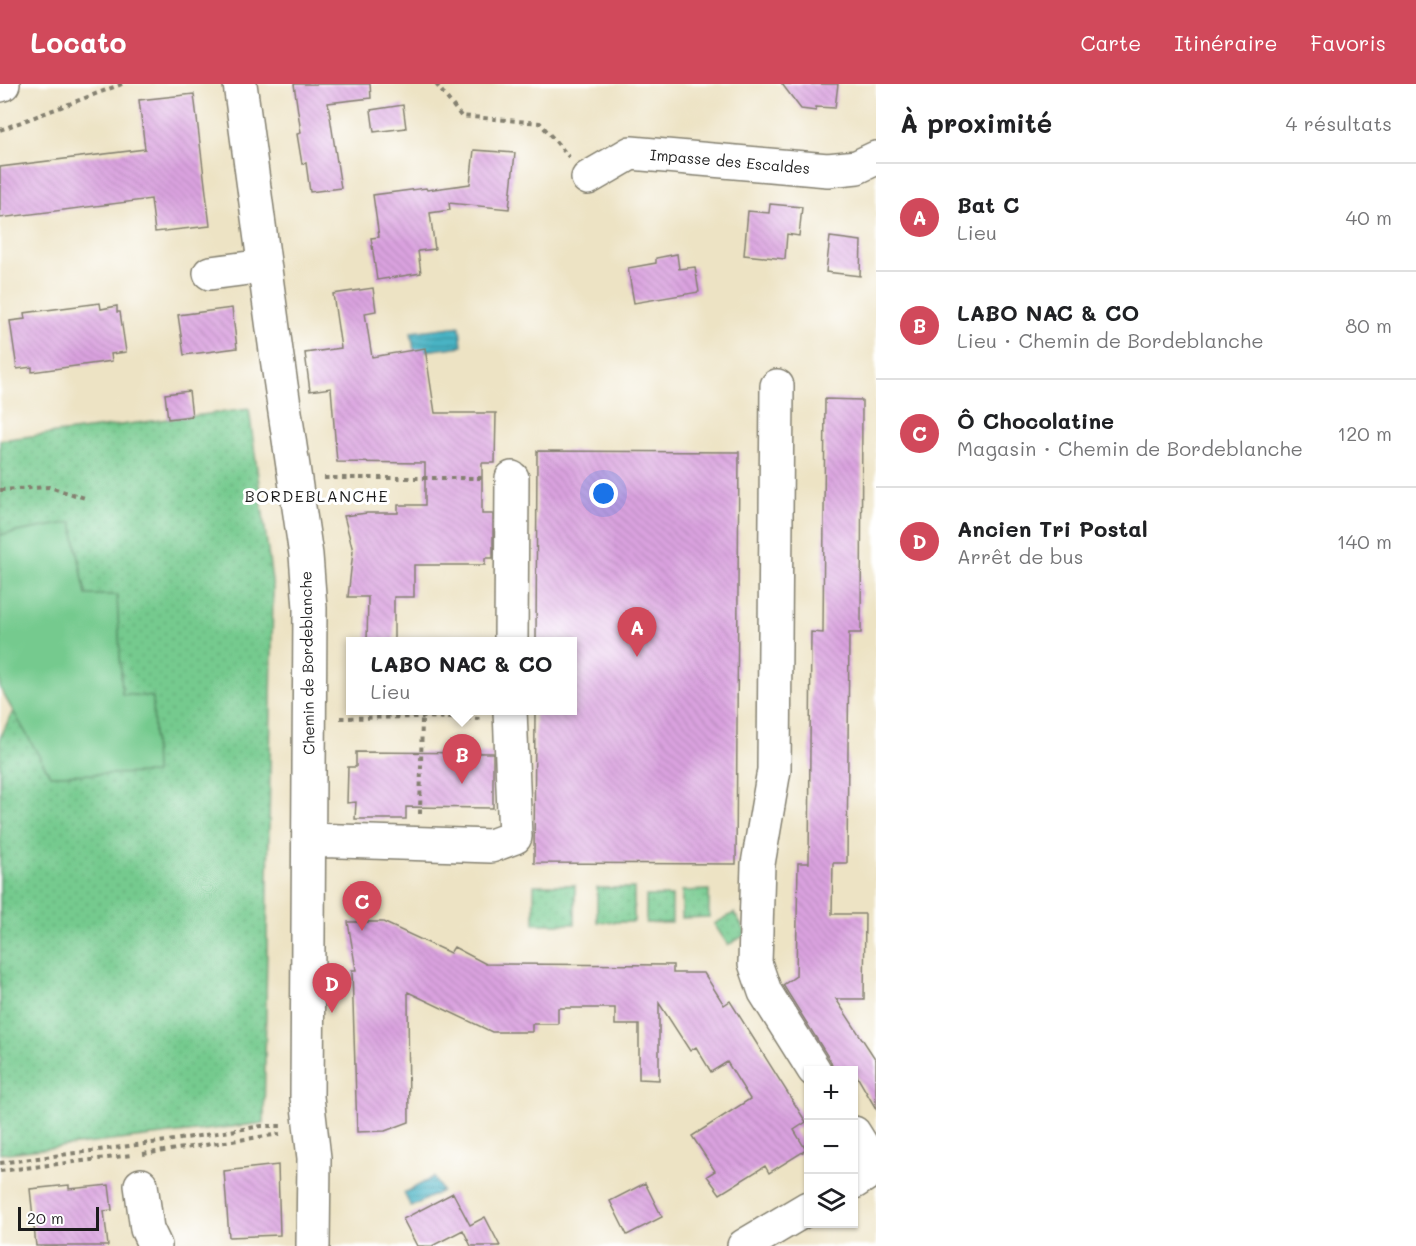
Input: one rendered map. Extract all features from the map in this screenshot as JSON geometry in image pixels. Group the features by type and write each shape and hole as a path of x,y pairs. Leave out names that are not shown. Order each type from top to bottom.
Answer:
{"street":[{"name":"Chemin de Bordeblanche","path":"240,84 264,266 296,478 310,608 307,1097 314,1158 313,1246"},
{"name":"Impasse des Escaldes","path":"588,178 631,153 828,170 856,167 876,158"},
{"path":"210,273 264,266"},
{"path":"777,386 774,770 758,864 755,963 765,992 811,1066"},
{"path":"511,637 512,478"},
{"path":"309,840 491,846 514,837 510,715"},
{"path":"858,1145 869,1177"},
{"path":"141,1185 151,1245"},
{"path":"744,1246 804,1211"}],"path":[{"path":"0,130 122,84"},
{"path":"436,84 461,116 540,123 588,178"},
{"path":"296,478 512,478"},
{"path":"0,490 50,487 85,498"},
{"path":"310,718 510,715"},
{"path":"420,844 422,717"},
{"path":"0,1162 167,1141 262,1126 311,1129"},
{"path":"0,1171 311,1129"}],"green space":[{"path":"249,409 273,589 264,1123 0,1154 0,738 13,711 0,688 0,440"},
{"path":"72,522 86,595 117,595 122,694 153,697 155,773 50,775 0,688 0,535"},
{"path":"534,885 575,885 575,924 534,924"},
{"path":"597,888 634,888 634,922 597,922"},
{"path":"709,890 709,917 682,918 682,891"},
{"path":"646,896 672,896 672,923 646,923"},
{"path":"734,913 747,934 728,945 714,924"}],"water":[{"path":"460,326 462,346 425,351 414,350 411,332"},
{"path":"434,1177 442,1191 411,1207 404,1193"}],"building":[{"path":"294,84 370,84 371,98 328,103 341,188 310,192 306,163 302,164 297,134 301,133"},
{"path":"782,84 838,84 835,108 816,107 816,111 801,109"},
{"path":"194,94 210,226 155,232 151,199 0,218 0,167 145,149 139,100"},
{"path":"403,105 406,128 374,132 371,110"},
{"path":"474,150 515,153 509,209 449,203 450,210 430,213 435,249 418,251 421,273 377,280 371,238 379,237 373,195 470,184"},
{"path":"770,204 802,207 799,236 787,234 785,259 744,255 748,211 769,213"},
{"path":"830,237 861,241 860,276 826,272"},
{"path":"677,254 679,269 695,267 699,292 634,303 628,268 656,263 656,258"},
{"path":"373,288 376,311 365,313 372,357 425,348 435,413 496,413 495,463 482,463 482,514 493,514 493,558 485,558 485,565 414,565 414,597 394,597 394,637 367,637 368,597 348,597 353,551 344,516 398,513 398,505 425,505 425,463 337,462 331,388 310,391 305,353 341,348 333,294"},
{"path":"100,303 101,309 117,306 126,352 111,354 112,361 32,372 32,367 17,369 10,321 25,319 24,313"},
{"path":"232,308 237,348 184,355 178,315"},
{"path":"189,391 192,416 168,419 165,394"},
{"path":"825,399 862,400 861,633 849,633 847,863 833,863 832,914 865,914 864,999 836,999 876,1060 876,1109 858,1078 858,1066 832,1066 783,985 796,976 798,863 809,863 811,632 823,633"},
{"path":"537,451 739,452 736,864 534,863 535,715 577,715 577,637 536,637"},
{"path":"356,752 493,753 493,808 406,807 406,819 355,819 356,802 347,803 348,767 356,767"},
{"path":"348,922 383,922 450,953 454,947 486,964 673,965 673,973 704,973 724,1005 730,1001 804,1119 804,1123 794,1130 804,1147 804,1151 769,1173 765,1166 720,1194 707,1176 715,1171 692,1136 750,1099 727,1062 711,1072 696,1047 690,1051 659,1003 659,1080 639,1079 639,1025 615,1025 615,1008 558,1008 558,1024 532,1024 532,1032 492,1032 408,992 409,1122 385,1131 357,1132 352,970 356,970"},
{"path":"278,1165 280,1235 229,1237 224,1171"},
{"path":"645,1183 662,1217 627,1235 610,1201"},
{"path":"69,1185 69,1189 109,1185 112,1210 104,1211 108,1246 36,1246 30,1189"},
{"path":"453,1193 470,1225 485,1217 500,1246 471,1246 463,1230 432,1246 417,1246 403,1219"}],"place":[{"name":"Bat C","path":"637,657"},
{"name":"LABO NAC & CO","path":"462,784"},
{"name":"Ô Chocolatine","path":"362,931"},
{"name":"Ancien Tri Postal","path":"332,1013"}],"district":[{"name":"BORDEBLANCHE","path":"317,496"}]}
